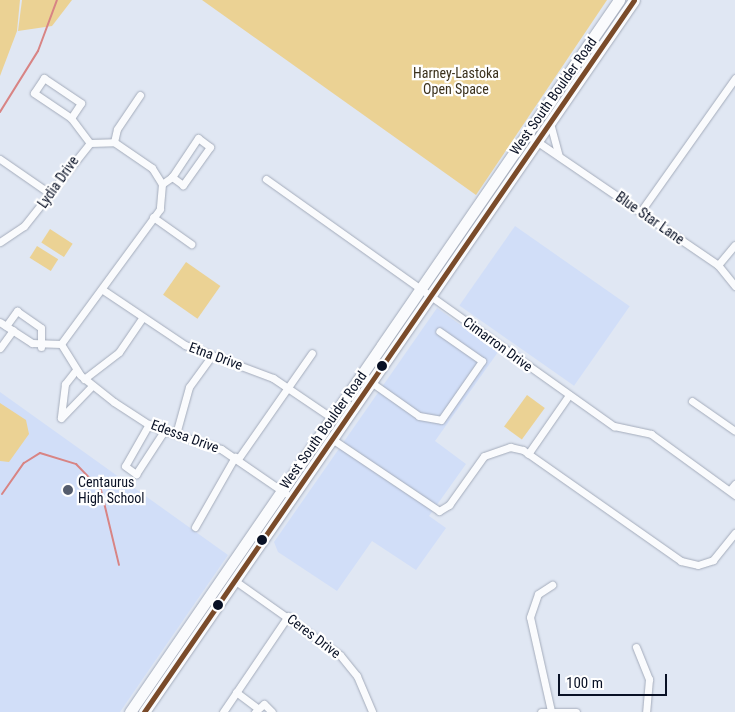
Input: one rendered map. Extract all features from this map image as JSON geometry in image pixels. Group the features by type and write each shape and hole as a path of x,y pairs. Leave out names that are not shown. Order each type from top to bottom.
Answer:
{"main road":[{"name":"West South Boulder Road","path":"130,712 619,0"},
{"name":"West South Boulder Road","path":"144,712 634,0"}],"street":[{"path":"6,326 41,347 61,344 103,290 164,199 162,184 152,168 114,142 90,143 71,118 34,93 44,78 81,103 71,118"},
{"path":"641,211 735,78"},
{"path":"114,142 117,129 140,95"},
{"path":"550,122 559,156"},
{"name":"Blue Star Lane","path":"526,134 718,265 735,286"},
{"path":"162,184 172,177 198,138 210,148 183,185 172,177"},
{"name":"Lydia Drive","path":"0,242 24,226 49,192 90,143"},
{"path":"0,159 49,192"},
{"name":"Cimarron Drive","path":"266,179 622,431 650,434 733,490"},
{"path":"153,217 191,244"},
{"path":"718,265 735,246"},
{"name":"Etna Drive","path":"103,290 185,345 289,388 332,418"},
{"path":"0,348 6,326 16,312 41,328 41,347"},
{"path":"92,386 61,418 65,384 119,352 143,317"},
{"path":"361,375 419,416 441,420 482,361 439,331"},
{"path":"61,344 80,375"},
{"path":"195,527 237,458 289,388 312,353"},
{"path":"176,434 189,387 212,355"},
{"name":"Edessa Drive","path":"80,375 92,386 149,424 237,458 291,497"},
{"path":"528,454 570,395"},
{"path":"692,401 735,431"},
{"path":"149,424 125,466 136,474 164,431"},
{"path":"332,439 439,511 449,505 484,456 506,446 528,454 681,561 698,565 713,560 735,533"},
{"name":"Ceres Drive","path":"234,580 288,616 348,663 372,712"},
{"path":"551,711 530,617 538,594 552,585"},
{"path":"223,712 288,616"},
{"path":"636,647 649,679 646,712"},
{"path":"236,692 256,710 268,705 272,712"},
{"path":"542,712 576,712"}],"shaded area":[{"path":"515,226 630,306 574,386 459,305"},
{"path":"437,308 498,352 435,441 466,464 429,516 446,528 416,570 372,541 337,591 278,552 274,542"},
{"name":"Centaurus High School","path":"0,392 228,555 120,712 0,712"}],"green space":[{"path":"0,0 20,0 17,31 0,76"},
{"path":"22,0 72,0 52,26 18,31"},
{"name":"Harney-Lastoka Open Space","path":"202,0 607,0 476,195"},
{"path":"50,229 73,244 64,257 41,242"},
{"path":"37,246 58,259 51,271 30,258"},
{"path":"186,262 220,286 197,319 163,295"},
{"path":"527,395 545,408 522,439 504,427"},
{"path":"0,403 26,420 29,434 9,462 0,461"}],"waterway":[{"path":"0,112 38,51 57,0"},
{"path":"2,494 24,463 40,453 76,464 101,490 119,565"}],"transit line":[{"path":"144,712 634,0"}],"place":[{"name":"Centaurus High School","path":"68,490"}]}
